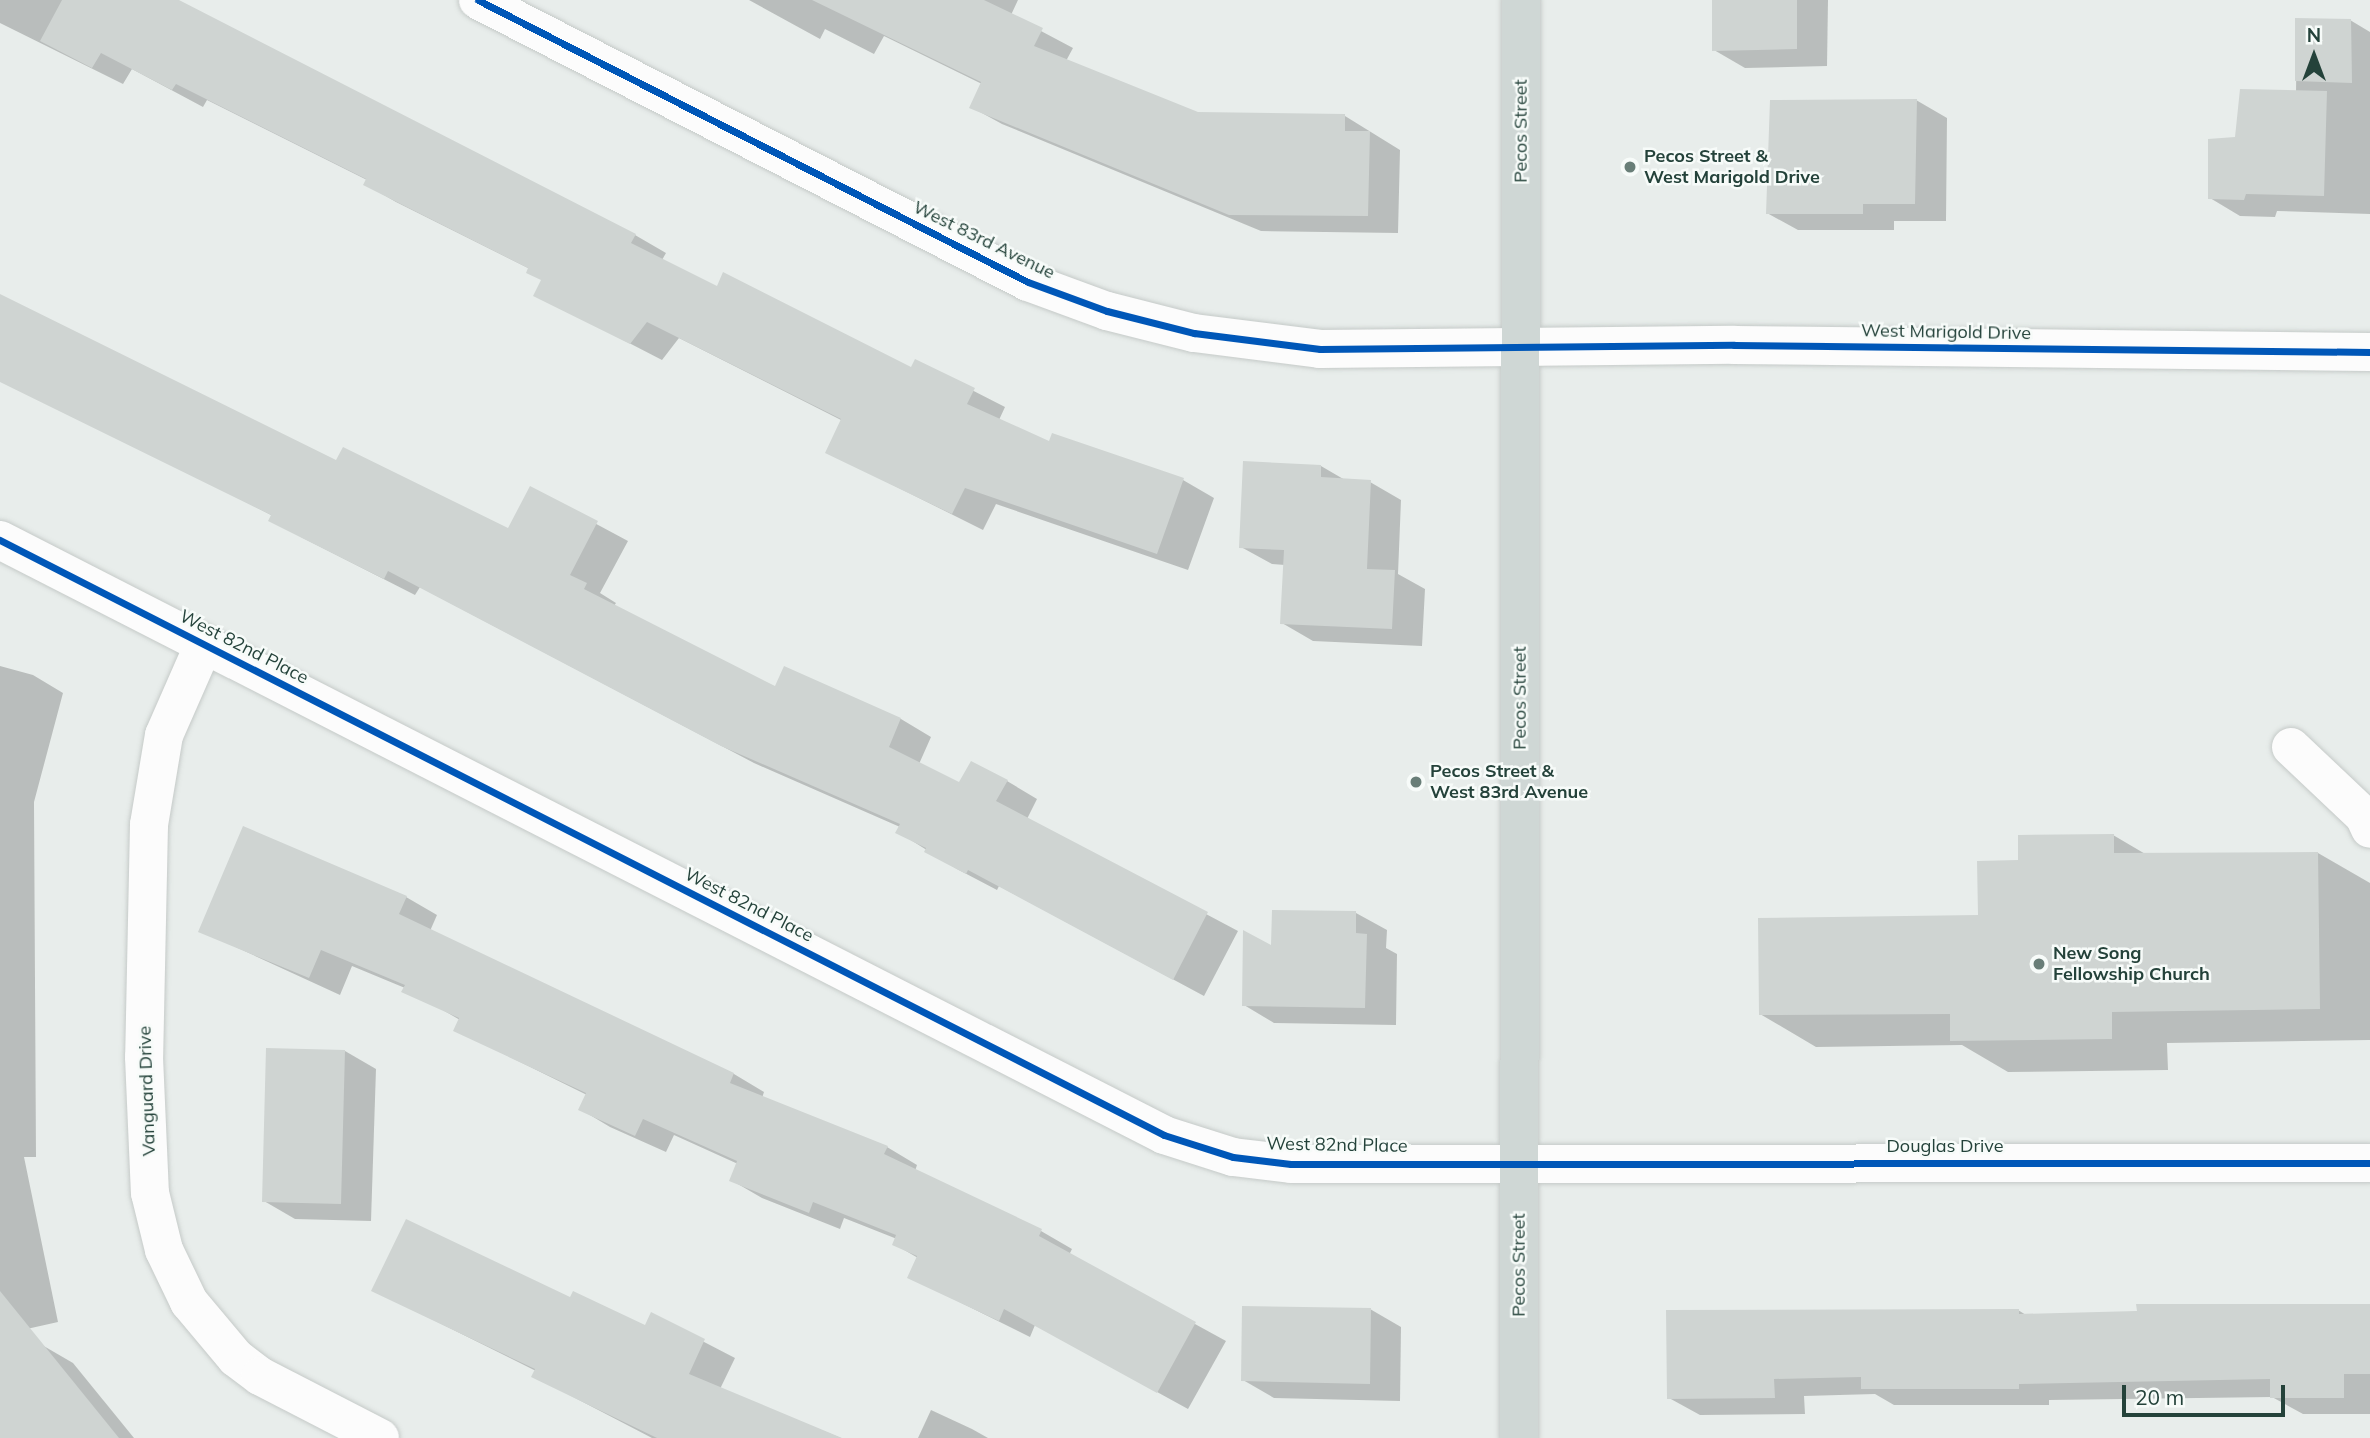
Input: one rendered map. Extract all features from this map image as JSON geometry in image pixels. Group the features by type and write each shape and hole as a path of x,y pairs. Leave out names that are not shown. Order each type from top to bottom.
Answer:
{"main road":[{"name":"Pecos Street","path":"1519,1438 1521,0"}],"street":[{"name":"West 83rd Avenue","path":"478,0 1028,282 1107,311 1194,333 1274,346 1521,346"},
{"name":"West Marigold Drive","path":"1521,346 2370,352"},
{"name":"West 82nd Place","path":"0,540 1164,1135 1233,1157 1290,1164 1519,1160"},
{"name":"Vanguard Drive","path":"204,644 164,735 149,825 144,1057 150,1193 164,1250 189,1302 236,1358 260,1376 380,1438"},
{"path":"2291,747 2364,816 2370,829"},
{"name":"Douglas Drive","path":"1519,1160 2370,1163"}],"building":[{"path":"62,0 179,0 636,234 631,243 717,286 723,272 911,367 915,359 975,388 967,404 1049,441 1052,433 1184,478 1157,554 965,488 952,514 825,453 841,419 647,322 630,344 533,296 541,280 526,273 528,268 363,185 366,179 176,84 172,90 101,53 92,68 40,41"},
{"path":"812,0 984,0 1043,28 1034,46 1198,112 1345,114 1345,131 1370,131 1368,216 1229,215 969,108 981,82"},
{"path":"1712,0 1797,0 1797,49 1712,51"},
{"path":"2295,18 2351,19 2352,83 2295,81"},
{"path":"2240,89 2327,91 2324,196 2246,194 2244,200 2208,199 2208,139 2235,137"},
{"path":"1917,99 1915,204 1863,204 1863,214 1766,214 1770,100"},
{"path":"0,294 336,460 343,447 508,528 530,486 598,521 570,575 587,583 584,589 775,686 784,666 901,718 889,747 959,782 971,761 1008,780 996,801 1208,912 1173,980 968,870 966,874 924,852 926,848 895,833 900,824 721,746 388,571 384,579 268,521 271,515 0,382"},
{"path":"1243,461 1321,465 1321,477 1371,480 1367,569 1395,570 1392,629 1280,624 1284,550 1239,548"},
{"path":"243,826 407,896 399,914 734,1073 730,1083 888,1146 884,1154 1042,1229 1039,1236 1196,1322 1157,1393 1004,1309 999,1321 907,1278 917,1256 892,1245 896,1235 813,1202 809,1213 729,1181 737,1161 643,1119 635,1136 578,1110 586,1093 453,1031 459,1018 401,992 405,985 321,950 309,978 198,932"},
{"name":"New Song Fellowship Church","path":"2114,834 2114,853 2318,852 2320,1009 2112,1012 2112,1039 1950,1041 1950,1014 1759,1015 1758,918 1978,915 1977,861 2018,860 2018,835"},
{"path":"1272,910 1356,911 1356,933 1367,934 1365,1008 1242,1006 1243,930 1271,945"},
{"path":"266,1048 345,1050 341,1204 262,1202"},
{"path":"406,1219 570,1297 573,1291 645,1325 651,1312 705,1339 689,1374 842,1438 657,1438 531,1377 535,1369 371,1291"},
{"path":"0,1291 119,1438 0,1438"},
{"path":"2136,1304 2370,1304 2370,1374 2344,1374 2344,1398 2270,1398 2270,1379 2019,1384 2019,1389 1861,1389 1861,1377 1774,1379 1775,1398 1667,1399 1666,1310 2019,1309 2019,1314 2137,1311"},
{"path":"1242,1306 1371,1308 1370,1384 1241,1381"}],"cycle path":[{"path":"478,0 1028,282 1107,311 1194,333 1320,349 1734,345 2370,352"},
{"path":"0,540 1164,1135 1233,1157 1291,1164 2370,1163"}],"place":[{"name":"Pecos Street & West Marigold Drive","path":"1630,167"},
{"name":"Pecos Street & West 83rd Avenue","path":"1416,782"},
{"name":"New Song Fellowship Church","path":"2039,964"}]}
